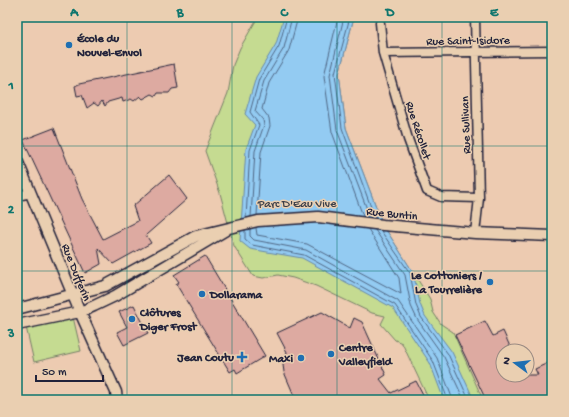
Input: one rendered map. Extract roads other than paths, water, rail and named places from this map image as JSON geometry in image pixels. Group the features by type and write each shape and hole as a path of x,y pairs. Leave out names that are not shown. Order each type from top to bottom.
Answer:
{"street":[{"name":"Rue Sullivan","path":"475,17 479,198 475,233"},
{"name":"Rue Récollet","path":"380,23 383,53 408,139 427,191 441,197 479,198"},
{"name":"Rue Saint-Isidore","path":"383,53 552,51"},
{"name":"Rue Dufferin","path":"17,160 73,296 119,397"},
{"path":"17,196 31,193"},
{"name":"Rue Buntin","path":"17,309 73,296 105,286 196,236 235,226 286,217 318,217 423,229 475,233 552,236"},
{"name":"Rue Buntin","path":"17,325 80,312 115,296 235,226"}],"water":[{"name":"Parc D'Eau Vive","path":"284,17 354,17 339,74 346,128 383,225 413,272 420,304 425,316 452,352 474,400 444,400 430,363 393,308 302,258 250,249 240,241 246,149 255,125 245,114 256,77 276,44"}],"place":[{"name":"École du Nouvel-Envol","path":"69,45"},
{"name":"Le Cottoniers / La Tourrelière","path":"490,282"},
{"name":"Dollarama","path":"202,294"},
{"name":"Clôtures Diger Frost","path":"132,319"},
{"name":"Centre Valleyfield","path":"331,354"},
{"name":"Jean Coutu","path":"242,357"},
{"name":"Maxi","path":"301,358"}]}
